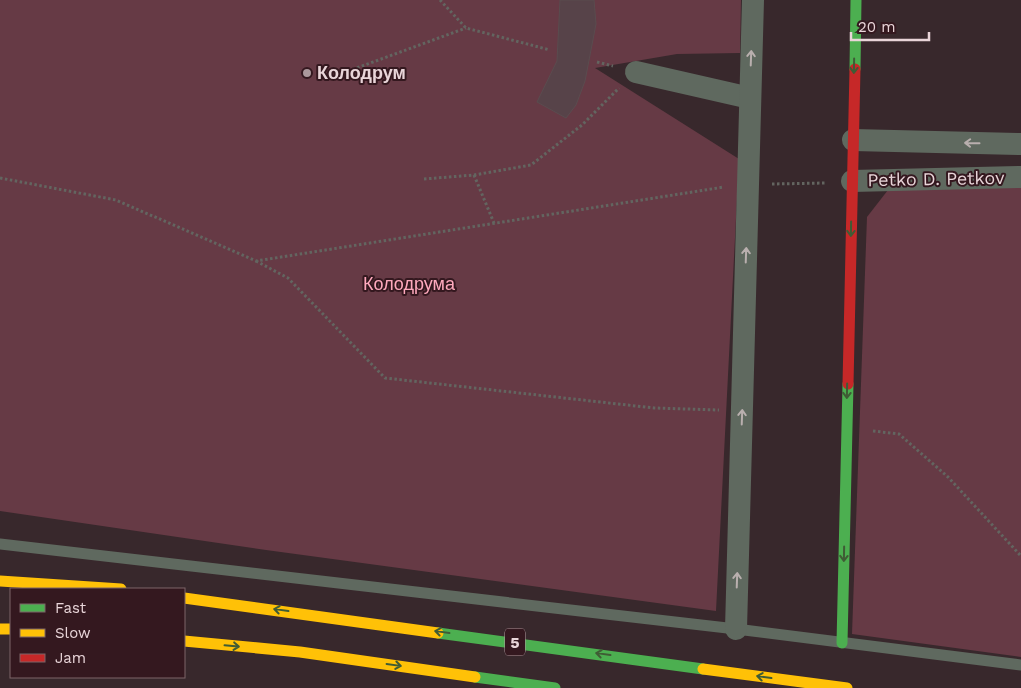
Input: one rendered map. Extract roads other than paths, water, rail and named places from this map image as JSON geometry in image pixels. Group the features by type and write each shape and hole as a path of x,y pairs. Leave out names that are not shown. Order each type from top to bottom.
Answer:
{"main road":[{"path":"842,643 856,0"},
{"path":"5,576 112,588"},
{"name":"5","path":"185,598 847,688"},
{"name":"5","path":"185,641 300,652 555,688"}],"street":[{"path":"736,628 753,0"},
{"path":"636,72 750,98"},
{"name":"Petko D. Petkov","path":"853,140 1021,144"},
{"name":"Petko D. Petkov","path":"852,181 1021,178"}],"lane":[{"path":"0,544 736,628 1021,666"}],"place":[{"name":"Колодрум","path":"307,73"}],"park label":[{"name":"Колодрума","path":"409,284"}]}
